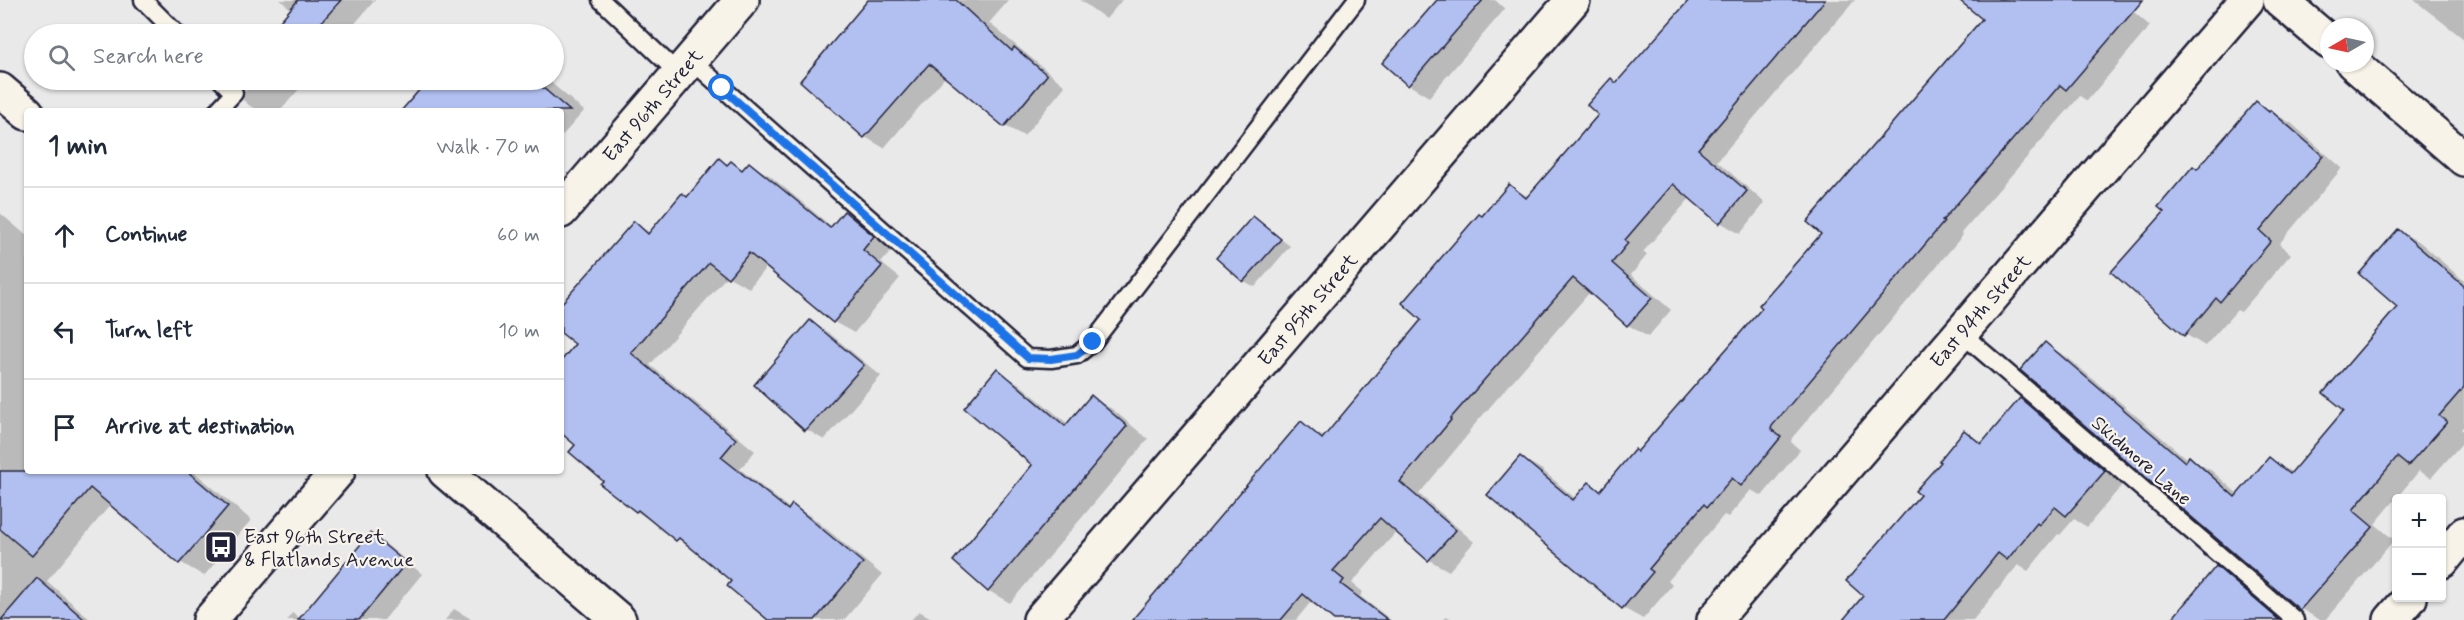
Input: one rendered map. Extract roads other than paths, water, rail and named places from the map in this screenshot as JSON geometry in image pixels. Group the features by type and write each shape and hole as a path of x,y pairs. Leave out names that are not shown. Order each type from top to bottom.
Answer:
{"street":[{"name":"East 96th Street","path":"564,208 742,0"},
{"name":"East 94th Street","path":"1714,620 2247,0"},
{"path":"2280,0 2320,34"},
{"name":"East 95th Street","path":"1040,620 1568,2"},
{"path":"2363,72 2464,159"},
{"path":"0,90 24,110"},
{"path":"210,620 335,474"},
{"path":"449,474 619,620"},
{"path":"2446,556 2464,534"},
{"path":"2391,620 2406,602"}],"lane":[{"path":"143,0 167,24"},
{"path":"606,2 1028,358 1051,359 1077,355 1093,342 1356,0"},
{"path":"220,108 234,93 231,90"},
{"name":"Skidmore Lane","path":"1961,333 2295,620"}],"place":[{"name":"East 96th Street & Flatlands Avenue","path":"221,547"}]}
